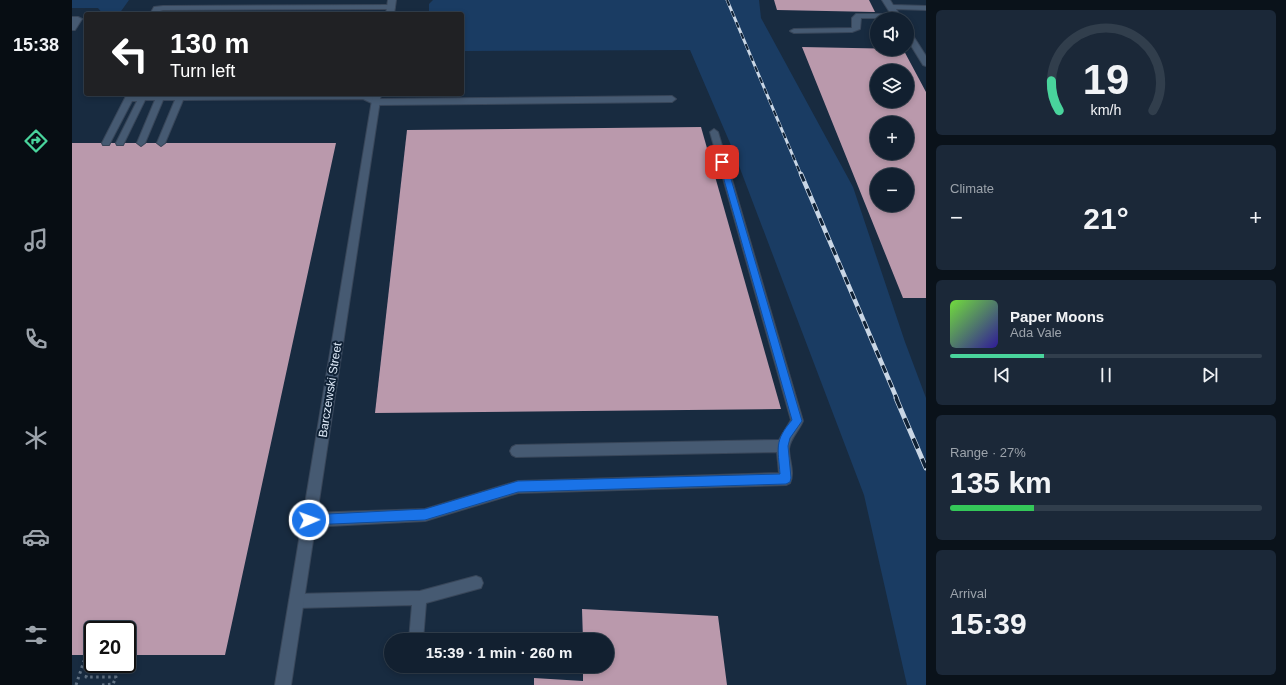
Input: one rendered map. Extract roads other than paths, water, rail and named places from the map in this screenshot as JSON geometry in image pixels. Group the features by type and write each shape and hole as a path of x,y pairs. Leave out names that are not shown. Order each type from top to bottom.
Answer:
{"street":[{"path":"886,0 894,12"},
{"path":"891,7 926,8"},
{"path":"914,44 926,63"},
{"name":"Barczewski Street","path":"283,685 376,98"}],"lane":[{"path":"155,12 157,9 162,8 391,7"},
{"path":"794,30 852,30 856,29 856,18 858,16 870,17"},
{"path":"72,19 78,19 72,28"},
{"path":"106,143 129,98 364,96 376,98 672,99"},
{"path":"161,143 180,97"},
{"path":"120,143 142,98"},
{"path":"141,143 160,98"},
{"path":"309,520 425,515 518,486 786,478 782,446 786,435 797,421 714,132"},
{"path":"516,451 782,446"},
{"path":"296,601 420,598 476,583"},
{"path":"417,633 420,598"}],"railway":[{"path":"727,0 801,175"},
{"path":"801,174 897,399"},
{"path":"896,398 926,468"}]}
